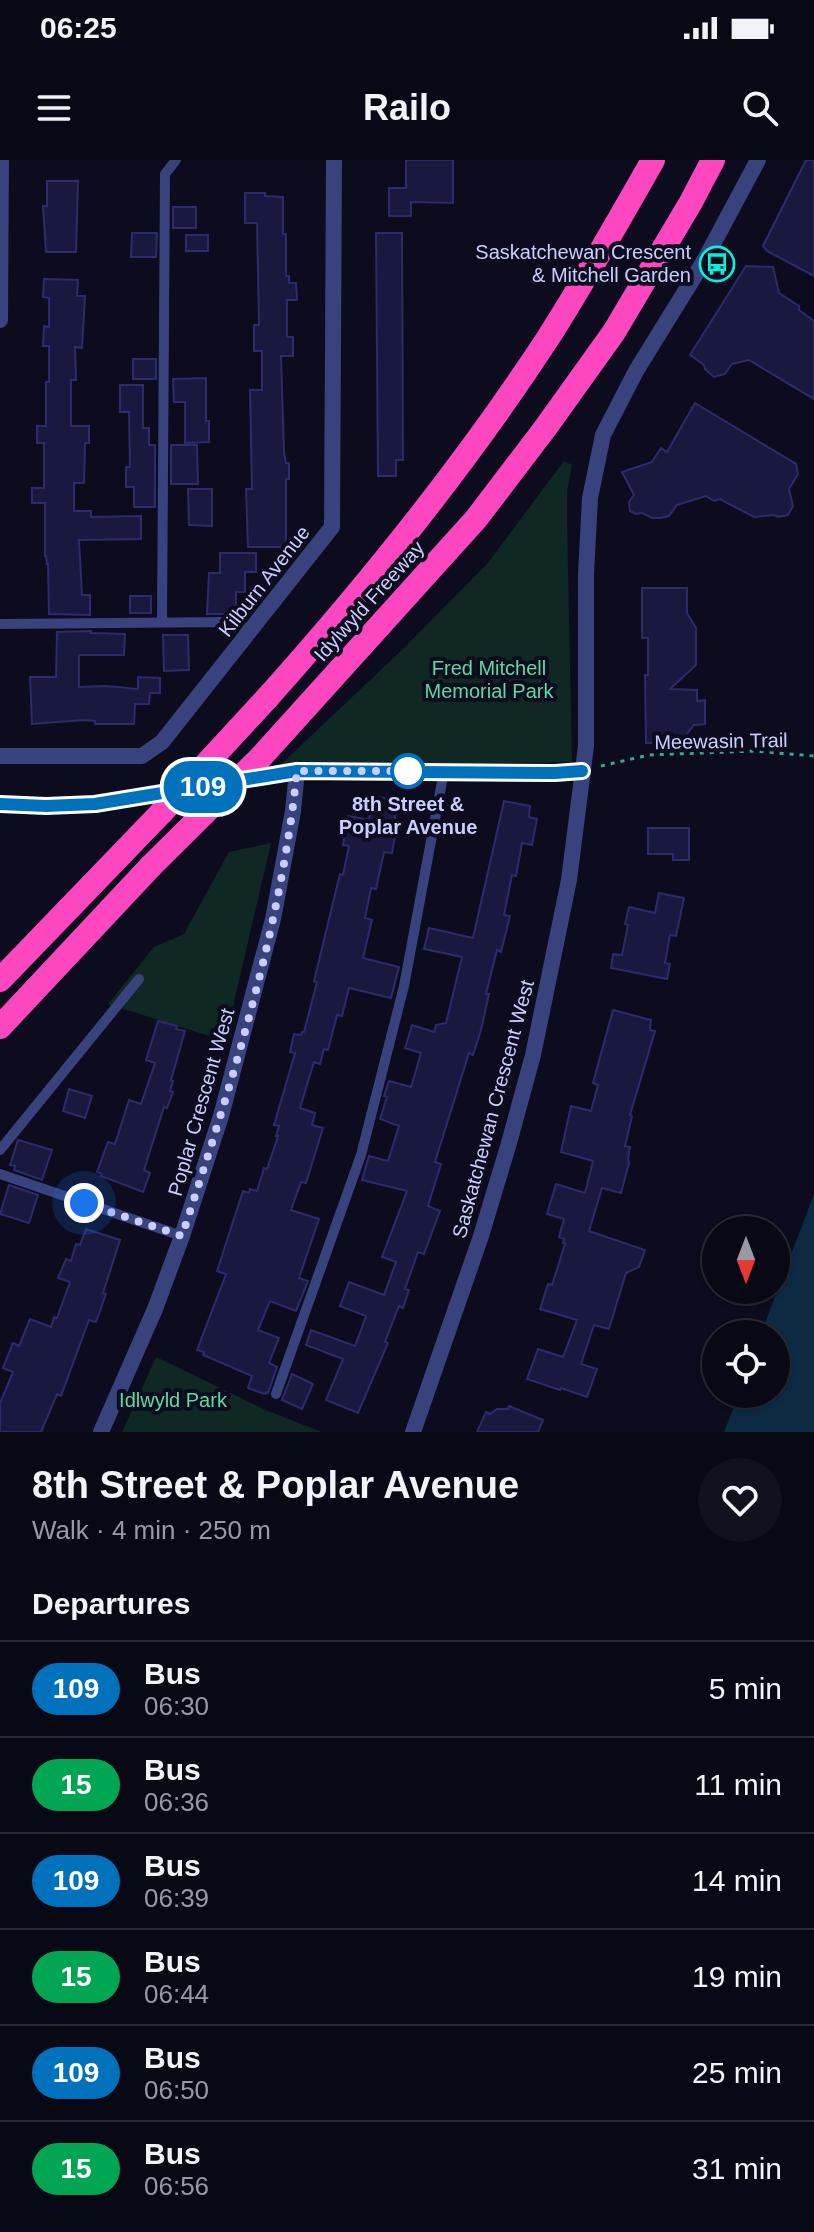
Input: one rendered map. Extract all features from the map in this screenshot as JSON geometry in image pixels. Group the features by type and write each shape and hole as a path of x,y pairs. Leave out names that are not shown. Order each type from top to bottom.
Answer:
{"highway":[{"name":"Idylwyld Freeway","path":"0,980 161,813 268,697 364,586 482,433 572,299 653,160"},
{"name":"Idylwyld Freeway","path":"0,1027 151,866 261,757 476,519 614,332 713,160"}],"street":[{"path":"0,320 1,160"},
{"name":"Kilburn Avenue","path":"0,756 142,756 162,742 332,527 334,160"},
{"name":"Saskatchewan Crescent West","path":"413,1432 481,1236 533,1055 569,880 586,746 586,574 590,498 603,435 636,371 704,261 758,160"},
{"path":"0,804 95,804 297,771 582,771"},
{"name":"Poplar Crescent West","path":"101,1432 155,1309 221,1116 273,919 297,771"}],"lane":[{"path":"162,621 165,174 176,160"},
{"path":"0,624 229,622 252,630"},
{"path":"276,1394 361,1155 404,986 444,771"},
{"path":"0,1150 139,979"},
{"path":"0,1174 182,1236"}],"path":[{"name":"Meewasin Trail","path":"582,771 649,755 754,751 814,756"}],"green space":[{"name":"Fred Mitchell Memorial Park","path":"564,461 572,465 567,491 567,520 572,762 278,767 402,650 487,564"},
{"path":"271,843 225,1041 108,1004 154,947 184,934 229,852"},
{"name":"Idlwyld Park","path":"156,1357 268,1411 322,1432 122,1432"}],"water":[{"path":"814,1194 814,1432 724,1432 733,1408 790,1408 790,1320 766,1320 772,1304 790,1304 790,1257"}],"building":[{"path":"406,160 453,160 453,203 411,202 411,216 389,216 389,188 406,188"},
{"path":"806,160 814,160 814,276 763,246"},
{"path":"47,181 78,181 76,252 46,252 43,206 47,206"},
{"path":"245,193 283,197 286,276 289,276 289,283 296,283 297,300 287,300 287,337 293,337 293,356 281,356 284,452 286,463 289,463 289,479 286,479 286,547 248,547 246,489 252,489 250,390 262,390 262,351 254,351 254,325 259,325 257,223 245,223"},
{"path":"173,207 196,207 196,228 173,228"},
{"path":"132,233 157,233 156,257 131,257"},
{"path":"376,233 402,233 403,460 396,460 396,476 378,476"},
{"path":"186,235 208,235 208,251 186,251"},
{"path":"746,266 773,267 779,293 814,321 814,399 749,360 732,364 725,374 714,377 690,355"},
{"path":"44,279 78,280 77,296 85,296 82,348 75,347 76,380 71,380 71,426 89,426 89,443 85,443 84,483 74,483 74,511 91,511 91,517 141,516 141,539 79,540 82,595 90,595 90,615 49,614 45,503 32,503 32,488 44,488 44,443 37,443 37,426 46,426 46,382 49,382 49,346 43,346 44,326 49,327 49,298 43,297"},
{"path":"133,359 156,359 156,379 133,379"},
{"path":"206,378 209,442 185,443 185,402 174,402 173,379"},
{"path":"120,385 143,385 143,428 149,428 149,445 155,445 155,507 134,507 134,487 126,487 126,467 130,467 129,412 120,412"},
{"path":"695,403 796,464 798,474 789,489 793,506 788,515 754,517 720,499 714,501 706,496 677,505 669,516 661,518 630,511 629,502 634,495 622,472 652,462 661,448 667,452"},
{"path":"171,445 197,445 198,484 171,484"},
{"path":"188,489 212,489 212,526 189,525"},
{"path":"220,553 256,553 256,572 245,572 245,592 236,592 236,606 231,606 231,614 207,614 209,573 220,573"},
{"path":"642,588 687,588 687,613 696,628 696,665 670,689 697,690 697,701 705,700 705,724 694,725 686,735 686,743 646,743 648,638 642,638"},
{"path":"130,596 151,596 151,613 130,613"},
{"path":"57,632 125,634 124,655 79,655 79,687 138,689 138,677 160,678 160,693 150,693 149,704 135,704 134,724 95,724 95,721 84,720 32,724 30,677 56,677"},
{"path":"163,635 188,635 189,670 164,671"},
{"path":"373,796 398,800 394,824 397,825 392,853 384,852 376,889 371,888 365,918 372,920 363,958 399,967 391,998 349,988 342,1016 337,1015 328,1050 324,1049 320,1064 314,1062 300,1108 315,1113 312,1125 323,1128 306,1183 301,1182 291,1210 319,1219 299,1278 308,1281 296,1311 270,1301 258,1330 279,1338 269,1363 277,1367 265,1394 248,1388 252,1376 197,1350 226,1274 217,1271 243,1191 257,1191 278,1136 279,1126 274,1125 295,1053 290,1052 294,1034 304,1032 340,874 343,875 349,846 343,845 348,816 369,820"},
{"path":"504,801 530,806 529,817 537,819 532,845 522,843 516,876 512,875 504,915 510,916 501,952 497,950 481,1030 473,1055 469,1053 435,1162 441,1164 428,1206 440,1211 424,1254 418,1252 405,1289 409,1290 403,1308 399,1306 385,1342 388,1343 358,1413 326,1400 343,1359 306,1345 311,1330 355,1346 366,1316 340,1306 349,1282 384,1295 396,1262 382,1257 407,1191 362,1180 369,1156 388,1161 399,1126 380,1119 387,1097 384,1096 389,1081 411,1087 421,1053 405,1048 412,1025 434,1032 436,1025 446,1023 462,957 424,949 429,928 473,938"},
{"path":"648,828 689,828 689,860 673,860 673,854 648,854"},
{"path":"659,893 684,898 676,936 670,935 665,963 670,964 667,979 611,968 613,954 622,955 629,907 655,913"},
{"path":"613,1010 651,1020 650,1030 655,1031 630,1115 625,1146 630,1147 629,1163 621,1193 602,1188 589,1231 645,1250 639,1267 626,1273 609,1329 594,1325 581,1364 597,1369 587,1397 527,1379 538,1349 563,1357 577,1320 540,1309 548,1284 552,1285 565,1244 564,1239 559,1237 564,1219 547,1214 556,1184 585,1193 593,1161 561,1152 571,1106 591,1111 598,1085 593,1083"},
{"path":"158,1021 185,1031 171,1080 170,1091 173,1092 167,1108 164,1107 144,1170 150,1173 143,1192 97,1172 108,1142 115,1144 129,1100 141,1104 155,1063 146,1060"},
{"path":"69,1089 92,1096 85,1118 63,1111"},
{"path":"18,1140 52,1150 42,1180 14,1170 15,1166 10,1165"},
{"path":"9,1185 38,1195 29,1223 0,1214"},
{"path":"86,1229 120,1240 96,1322 89,1320 61,1396 57,1394 41,1432 0,1432 0,1403 13,1372 3,1368 13,1343 19,1346 30,1319 51,1327 54,1317 57,1318 70,1282 58,1278 66,1259 71,1261 76,1244 80,1245"},
{"path":"292,1374 313,1384 302,1409 282,1400"},
{"path":"509,1406 543,1420 538,1432 477,1432 486,1412 490,1414"}],"bus line":[{"name":"109","path":"0,804 95,804 297,771 582,771"}],"place":[{"name":"Saskatchewan Crescent & Mitchell Garden","path":"717,264"},
{"name":"8th Street & Poplar Avenue","path":"408,771"}],"route":[{"path":"84,1203 182,1236 221,1116 273,919 283,873 297,771 408,771"}]}
